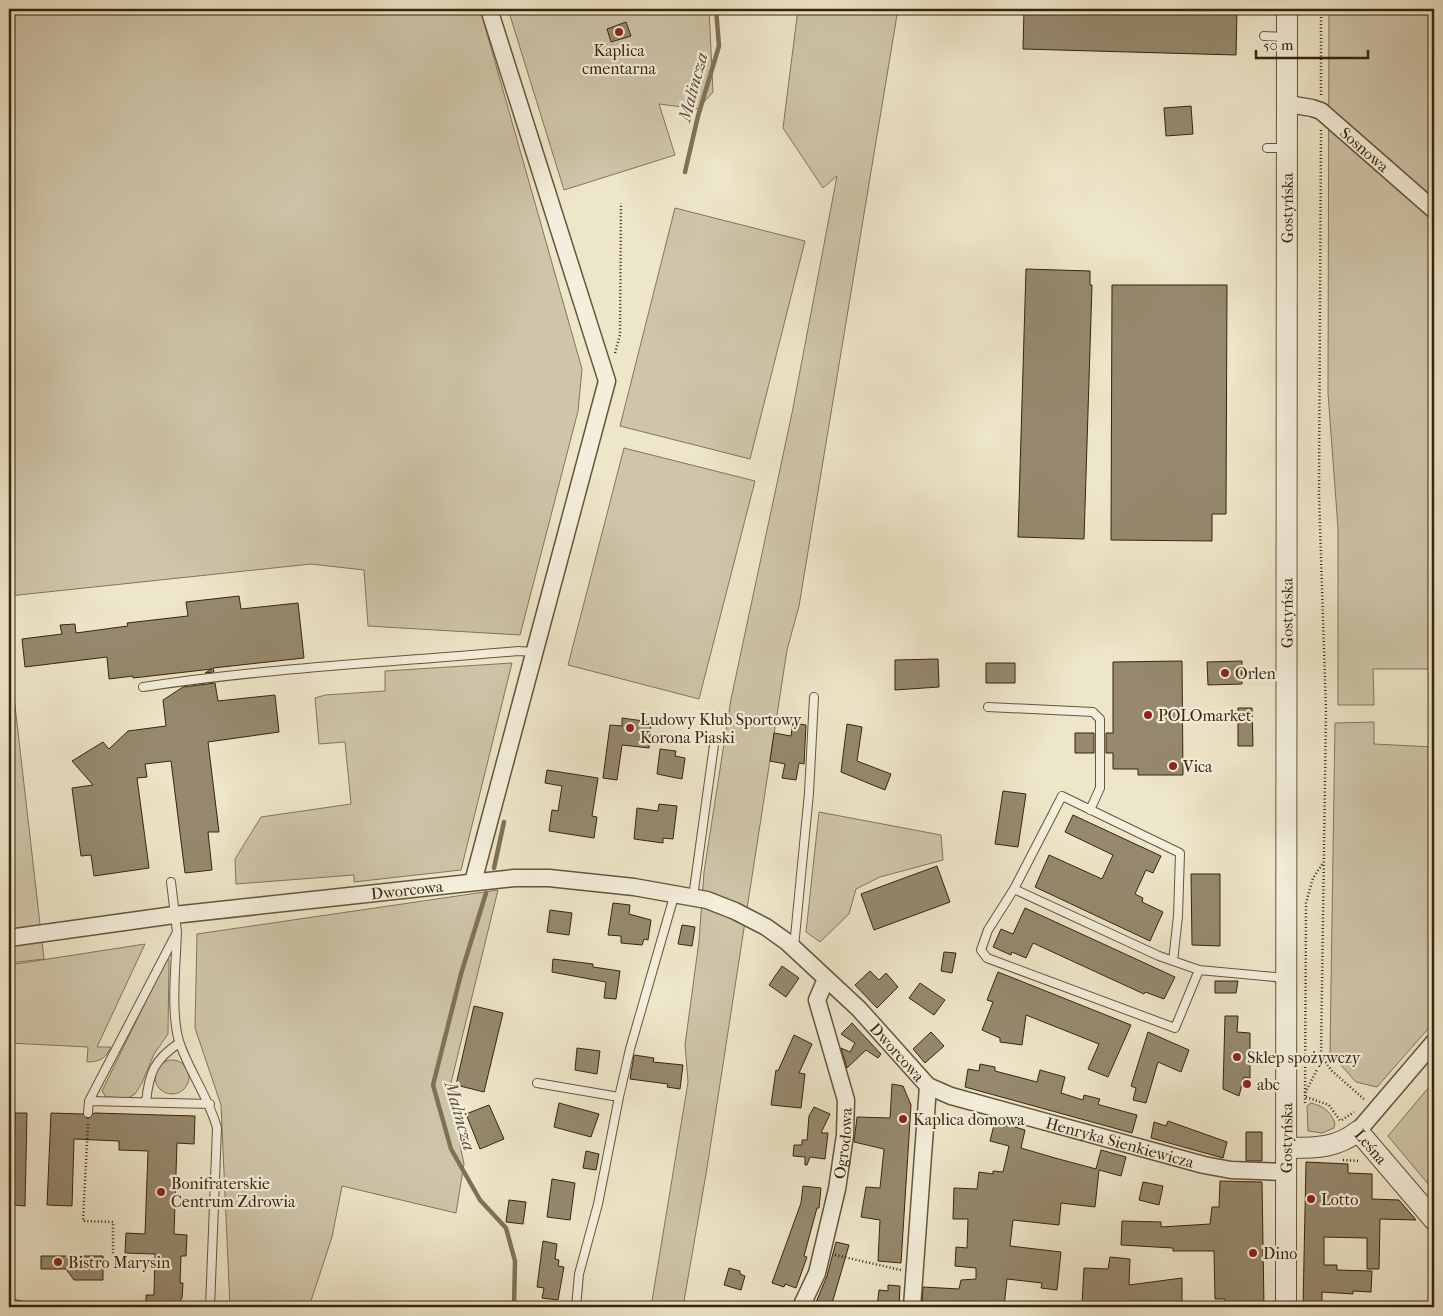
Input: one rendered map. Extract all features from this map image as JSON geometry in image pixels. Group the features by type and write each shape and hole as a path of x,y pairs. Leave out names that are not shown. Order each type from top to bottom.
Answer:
{"street":[{"path":"473,882 606,381 489,9"},
{"name":"Gostyńska","path":"1286,1307 1287,9"},
{"name":"Sosnowa","path":"1288,104 1321,111 1434,210"},
{"name":"Dworcowa","path":"9,938 174,914 514,878 550,878 675,894 693,897 735,910 766,927 794,948 858,1009 928,1086 912,1307"},
{"name":"Ogrodowa","path":"801,1307 817,1273 837,1189 845,1135 846,1100 817,1000 826,979"},
{"path":"1349,1127 1434,1042"},
{"name":"Henryka Sienkiewicza","path":"928,1086 951,1096 1204,1165 1231,1170 1286,1172"},
{"name":"Leśna","path":"1286,1148 1326,1147 1344,1140 1349,1127 1434,1220"}],"lane":[{"path":"1264,36 1287,37"},
{"path":"1267,148 1288,148"},
{"path":"144,687 182,681 312,668 518,651 534,652"},
{"path":"794,948 809,793 814,697"},
{"path":"988,707 1093,712 1100,719 1100,788 1090,810"},
{"path":"693,897 714,745"},
{"path":"1173,961 1178,916 1180,853 1062,796 1014,889 988,930 981,950 987,958 1175,1028 1199,970"},
{"path":"170,882 177,932 175,1023 179,1043 210,1104 217,1128 210,1307"},
{"path":"1014,889 1173,961 1199,970 1270,978 1287,978"},
{"path":"576,1307 579,1274 598,1204 630,1049 675,894"},
{"path":"88,1113 89,1101 177,932"},
{"path":"146,1102 153,1069 160,1058 179,1043"},
{"path":"537,1083 619,1098"},
{"path":"89,1101 210,1104"},
{"path":"9,1303 28,1307"}],"path":[{"path":"1321,9 1320,495 1326,711 1324,860 1321,1062 1305,1093 1306,903 1313,878 1324,860"},
{"path":"614,354 620,335 621,203"},
{"path":"1321,1055 1331,1070 1368,1103"},
{"path":"1305,1097 1330,1105 1349,1127"},
{"path":"88,1113 83,1221 113,1222 113,1257"},
{"path":"822,1252 915,1274"}],"shaded area":[{"path":"9,9 480,9 582,369 578,411 520,635 368,626 364,570 311,564 9,596"},
{"path":"508,9 709,9 713,92 698,109 659,104 675,155 564,190"},
{"path":"798,9 898,9 799,606 787,650 707,1168 683,1307 651,1307 688,1082 685,1045 699,941 704,872 731,699 792,413 837,176 823,188 783,128"},
{"path":"1329,9 1434,9 1434,678 1431,669 1373,669 1374,705 1338,705 1338,528 1328,393"},
{"path":"675,208 805,241 750,459 620,426"},
{"path":"624,448 755,481 699,699 568,665"},
{"path":"9,653 44,959 9,963"},
{"path":"512,663 461,870 354,882 354,875 236,884 235,859 261,817 351,804 345,742 319,744 315,698 325,695 385,691 385,671"},
{"path":"1374,722 1374,744 1434,747 1434,1022 1377,1087 1356,1082 1330,1053 1335,723"},
{"path":"819,812 941,835 943,860 880,877 856,889 849,914 820,942 806,932"},
{"path":"498,890 449,1091 464,1164 456,1213 342,1186 332,1237 309,1307 230,1307 221,1105 195,1028 197,934"},
{"path":"145,944 97,1047 111,1047 102,1059 87,1062 88,1047 9,1043 9,965"},
{"path":"167,958 169,959 168,1034 154,1054 142,1083 135,1094 128,1098 106,1097 102,1091"},
{"path":"172,1060 179,1061 184,1065 188,1070 188,1084 184,1089 179,1093 172,1094 165,1093 160,1089 156,1084 155,1077 156,1070 160,1065 165,1061"},
{"path":"1434,1081 1434,1191 1388,1136"},
{"path":"1311,1103 1323,1108 1331,1115 1335,1123 1334,1128 1322,1133 1308,1131 1307,1106"}],"building":[{"path":"1024,9 1237,9 1236,55 1023,49"},
{"name":"Kaplica cmentarna","path":"626,22 631,36 611,42 607,29"},
{"path":"1191,106 1193,134 1166,136 1164,108"},
{"path":"1026,269 1090,271 1090,285 1092,285 1084,539 1018,537"},
{"path":"1112,285 1227,285 1226,514 1212,514 1212,541 1111,540"},
{"path":"239,596 241,609 298,603 304,658 213,668 214,672 205,673 212,669 109,679 107,657 25,667 22,639 62,634 60,625 75,624 76,633 128,626 127,623 188,616 186,602"},
{"path":"938,659 939,687 895,690 895,660"},
{"name":"POLOmarket","path":"1182,661 1183,775 1138,775 1138,769 1113,769 1113,753 1106,753 1106,733 1113,733 1113,662"},
{"name":"Orlen","path":"1242,661 1242,684 1208,685 1207,662"},
{"path":"986,663 1015,663 1015,683 986,683"},
{"path":"215,683 218,701 275,695 279,732 208,742 219,832 208,832 212,870 185,873 171,761 145,764 147,777 137,778 149,868 94,876 91,855 81,856 72,788 93,785 72,761 103,742 109,749 128,731 166,726 163,700 183,687"},
{"path":"1238,708 1252,708 1253,746 1238,746"},
{"path":"622,718 651,722 649,748 622,745 617,780 603,778 610,725 622,726"},
{"path":"793,723 806,725 804,764 799,763 796,780 782,778 785,764 770,761 774,733 791,736"},
{"path":"847,724 862,727 857,761 891,774 885,790 841,772"},
{"path":"1075,733 1094,733 1094,753 1075,753"},
{"path":"660,749 676,751 675,756 685,758 682,779 657,774"},
{"path":"547,770 598,778 592,816 597,817 594,838 549,831 552,810 558,811 562,786 545,783"},
{"path":"1003,791 1026,794 1018,847 995,844"},
{"path":"659,804 677,806 673,839 663,838 663,843 634,839 637,808 658,811"},
{"path":"1073,815 1161,856 1153,873 1146,870 1135,894 1143,898 1142,902 1163,912 1150,941 1035,887 1049,855 1102,879 1113,855 1065,832"},
{"path":"937,866 950,902 874,930 861,894"},
{"path":"1191,874 1220,874 1220,946 1192,945"},
{"path":"613,903 630,905 629,914 651,920 648,940 644,939 642,945 621,943 621,936 608,935"},
{"path":"1025,908 1175,977 1164,999 1145,992 1144,994 1033,943 1026,958 1012,952 1011,955 993,947 1001,929 1013,934"},
{"path":"550,910 572,913 569,935 547,932"},
{"path":"682,925 695,927 692,946 678,944"},
{"path":"944,952 956,953 952,973 941,971"},
{"path":"553,959 593,964 593,967 620,971 616,999 604,998 606,982 552,972"},
{"path":"782,966 799,978 786,997 769,985"},
{"path":"870,971 879,980 886,973 898,987 877,1008 855,985"},
{"path":"998,972 1131,1025 1108,1077 1088,1069 1099,1044 1026,1015 1022,1045 1000,1042 1000,1038 982,1030 993,1002 987,1000"},
{"path":"1215,981 1238,981 1236,993 1215,993"},
{"path":"920,983 945,1000 934,1015 909,998"},
{"path":"474,1006 503,1013 484,1092 456,1085"},
{"path":"1225,1016 1238,1016 1237,1032 1250,1033 1250,1078 1244,1077 1239,1096 1223,1089"},
{"path":"852,1023 881,1054 878,1058 866,1050 847,1068 841,1048 850,1052 855,1043 841,1034"},
{"path":"931,1032 944,1046 925,1063 913,1049"},
{"path":"1148,1032 1189,1050 1181,1072 1158,1062 1146,1103 1133,1100 1136,1088 1131,1086"},
{"path":"794,1035 812,1044 799,1073 805,1074 801,1108 771,1105 776,1070 778,1071"},
{"path":"577,1048 600,1051 597,1074 575,1070"},
{"path":"634,1055 654,1058 653,1062 683,1065 680,1089 667,1087 668,1084 630,1079"},
{"path":"980,1064 995,1067 995,1071 1037,1082 1040,1070 1065,1077 1061,1093 1083,1100 1084,1095 1100,1099 1098,1104 1100,1105 1137,1115 1132,1133 965,1087 968,1069 979,1071"},
{"path":"892,1084 903,1086 911,1105 901,1263 878,1261 880,1220 861,1217 866,1187 880,1188 884,1149 854,1142 857,1117 890,1118"},
{"path":"559,1103 599,1114 591,1137 554,1127"},
{"path":"489,1105 504,1139 480,1149 466,1114"},
{"path":"814,1107 830,1114 821,1133 828,1133 825,1159 810,1157 807,1165 805,1165 805,1157 793,1156 794,1145 802,1145 802,1140 807,1140 809,1116"},
{"path":"15,1113 27,1113 25,1206 13,1205"},
{"name":"Bonifraterskie Centrum Zdrowia","path":"51,1113 83,1114 88,1119 94,1113 195,1116 194,1144 177,1143 174,1234 187,1235 186,1256 181,1256 180,1283 183,1283 182,1298 176,1307 146,1306 146,1295 154,1295 155,1254 125,1253 126,1233 145,1234 148,1151 119,1150 119,1141 74,1139 72,1206 47,1205"},
{"path":"995,1121 1025,1130 1021,1148 1055,1158 1096,1169 1101,1150 1126,1157 1121,1176 1099,1170 1095,1207 1061,1203 1059,1225 1013,1220 1010,1246 1061,1252 1057,1290 1041,1288 1042,1283 1007,1279 1004,1307 922,1307 923,1287 959,1289 961,1280 976,1279 976,1268 955,1266 956,1247 967,1248 968,1219 953,1219 954,1188 977,1189 979,1172 993,1174 993,1171 1003,1172 1009,1146 990,1141"},
{"path":"1168,1121 1227,1142 1223,1158 1151,1138 1154,1122 1166,1126"},
{"path":"1246,1132 1262,1132 1262,1161 1246,1161"},
{"path":"586,1151 599,1154 596,1170 583,1168"},
{"path":"1306,1162 1348,1164 1348,1173 1372,1174 1372,1199 1399,1200 1416,1220 1380,1219 1379,1269 1367,1269 1367,1238 1324,1237 1324,1265 1337,1265 1337,1270 1372,1271 1371,1292 1353,1291 1353,1294 1322,1292 1322,1307 1303,1307"},
{"path":"552,1179 575,1183 570,1220 547,1217"},
{"path":"1220,1181 1262,1182 1264,1307 1225,1307 1225,1299 1215,1299 1214,1251 1173,1251 1173,1248 1121,1245 1122,1221 1161,1222 1161,1227 1210,1224 1212,1207 1219,1207"},
{"path":"1143,1182 1163,1186 1159,1205 1139,1200"},
{"path":"803,1186 821,1188 819,1208 817,1208 804,1256 807,1257 796,1288 785,1284 784,1287 772,1283 801,1203"},
{"path":"509,1200 526,1202 523,1224 506,1222"},
{"path":"543,1241 557,1244 555,1259 559,1260 558,1266 564,1267 558,1300 542,1298 544,1288 537,1287"},
{"path":"836,1242 849,1245 831,1307 814,1307 827,1276"},
{"path":"41,1256 103,1256 103,1280 74,1280 66,1269 41,1269"},
{"path":"1110,1257 1130,1259 1129,1285 1182,1278 1182,1307 1107,1307 1107,1304 1082,1304 1084,1268 1108,1269"},
{"path":"729,1268 740,1271 740,1274 745,1276 741,1290 724,1285"},
{"path":"888,1285 900,1286 899,1307 877,1307 879,1290 888,1291"}],"waterway":[{"name":"Malincza","path":"685,172 698,116 719,46 716,9"},
{"name":"Malincza","path":"494,868 504,822"},
{"name":"Malincza","path":"486,893 461,974 433,1085 451,1149 480,1200 506,1228 515,1261 514,1307"}],"place":[{"name":"Kaplica cmentarna","path":"619,32"},
{"name":"Orlen","path":"1225,673"},
{"name":"POLOmarket","path":"1148,715"},
{"name":"Ludowy Klub Sportowy Korona Piaski","path":"630,728"},
{"name":"Vica","path":"1173,766"},
{"name":"Sklep spożywczy","path":"1237,1057"},
{"name":"abc","path":"1247,1084"},
{"name":"Kaplica domowa","path":"903,1119"},
{"name":"Bonifraterskie Centrum Zdrowia","path":"161,1192"},
{"name":"Lotto","path":"1311,1199"},
{"name":"Dino","path":"1253,1253"},
{"name":"Bistro Marysin","path":"58,1262"}]}
